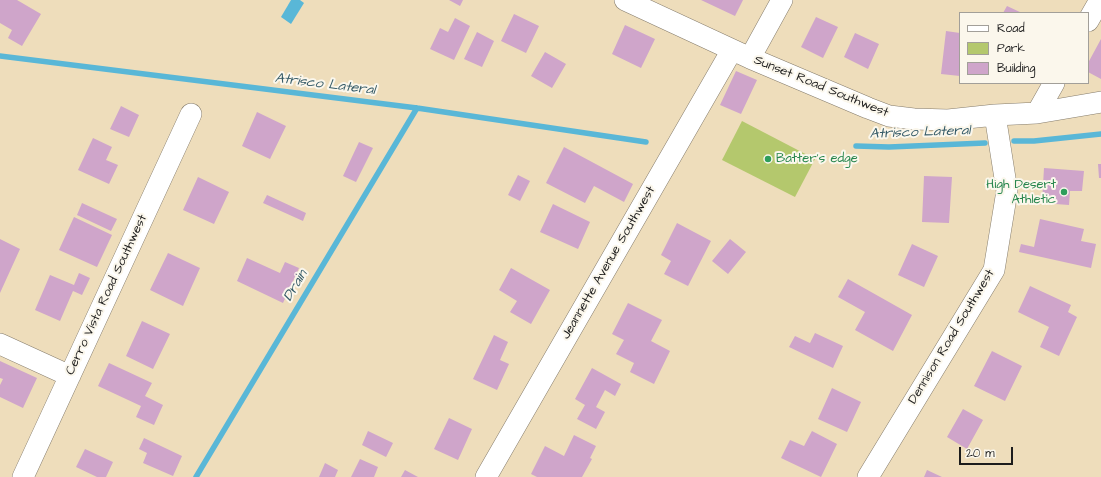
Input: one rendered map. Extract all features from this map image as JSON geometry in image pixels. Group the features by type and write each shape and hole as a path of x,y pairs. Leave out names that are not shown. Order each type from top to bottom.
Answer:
{"street":[{"name":"Sunset Road Southwest","path":"625,0 741,54 890,116 914,119 948,120 995,115 1038,113 1101,102"},
{"name":"Jeannette Avenue Southwest","path":"486,477 741,54 782,0"},
{"path":"1089,19 1100,0"},
{"path":"1038,113 1053,84"},
{"name":"Cerro Vista Road Southwest","path":"23,477 191,114"},
{"name":"Dennison Road Southwest","path":"868,477 994,270 1007,191 995,115"},
{"path":"0,344 70,376"}],"green space":[{"name":"Batter's edge","path":"742,121 815,159 795,197 722,160"}],"water":[{"path":"291,0 300,0 304,3 291,24 281,17"}],"building":[{"path":"0,0 17,0 41,14 22,46 8,38 12,30 0,23"},
{"path":"449,0 463,0 460,6"},
{"path":"701,0 743,0 735,16"},
{"path":"1007,6 1020,12 1004,12"},
{"path":"514,14 539,26 526,53 501,41"},
{"path":"816,17 838,27 823,58 801,47"},
{"path":"455,18 470,26 454,60 430,49 440,28 448,32"},
{"path":"625,25 655,39 641,68 612,54"},
{"path":"946,31 959,33 959,76 941,74"},
{"path":"477,32 494,41 482,67 464,59"},
{"path":"855,33 879,44 868,69 844,57"},
{"path":"1101,39 1101,79 1089,73 1089,61"},
{"path":"545,52 566,64 552,88 531,76"},
{"path":"736,71 757,80 741,114 720,105"},
{"path":"121,106 139,115 129,137 110,129"},
{"path":"257,112 286,126 270,159 242,146"},
{"path":"93,138 112,147 106,160 118,165 109,184 78,170"},
{"path":"359,142 373,148 356,182 343,176"},
{"path":"564,147 633,184 624,202 594,186 585,203 546,183"},
{"path":"1098,164 1101,164 1101,178 1099,178"},
{"path":"1044,168 1084,171 1082,191 1070,191 1069,205 1042,203"},
{"path":"518,175 530,181 520,201 508,195"},
{"path":"924,176 952,177 949,223 922,222"},
{"path":"198,177 229,192 214,224 183,210"},
{"path":"267,195 306,213 303,221 263,203"},
{"path":"82,203 117,219 111,231 77,215"},
{"path":"553,204 590,222 578,249 540,232"},
{"path":"74,217 112,235 97,267 59,250"},
{"path":"1040,219 1084,229 1081,241 1096,244 1091,268 1019,252 1021,244 1034,247"},
{"path":"677,223 711,241 688,286 664,274 671,261 661,255"},
{"path":"0,239 20,249 0,293"},
{"path":"730,239 746,252 728,274 712,261"},
{"path":"912,244 938,256 924,287 898,275"},
{"path":"168,253 200,268 183,306 150,290"},
{"path":"247,258 280,273 285,262 299,268 283,303 237,281"},
{"path":"511,268 550,290 531,324 510,312 517,301 499,290"},
{"path":"79,273 90,278 82,295 73,291 60,321 35,310 50,275 74,285"},
{"path":"848,279 912,315 893,351 855,330 865,312 838,297"},
{"path":"1030,286 1071,305 1068,312 1077,317 1059,356 1040,347 1049,327 1018,312"},
{"path":"628,303 662,320 651,341 670,351 654,384 630,372 634,363 616,354 624,340 612,334"},
{"path":"142,321 170,334 153,369 126,356"},
{"path":"815,333 843,346 833,368 789,347 795,336 810,343"},
{"path":"494,335 508,342 500,360 509,364 497,390 473,379"},
{"path":"992,351 1022,366 1005,401 974,386"},
{"path":"0,361 37,378 23,408 0,397 0,385 3,379 0,378"},
{"path":"109,363 152,383 145,396 163,405 154,425 136,417 141,406 98,386"},
{"path":"592,368 621,384 615,396 605,390 596,407 605,412 596,429 577,419 585,405 575,399"},
{"path":"832,388 861,402 847,432 818,419"},
{"path":"963,409 983,420 967,449 947,437"},
{"path":"449,418 472,429 458,460 434,449"},
{"path":"368,431 393,443 386,457 362,445"},
{"path":"812,431 837,444 821,477 781,458 790,440 804,446"},
{"path":"574,435 596,446 590,458 592,459 582,477 537,477 531,474 545,446 564,456"},
{"path":"144,438 182,456 173,476 143,463 147,453 139,449"},
{"path":"85,449 113,462 106,477 97,477 76,467"},
{"path":"360,459 378,467 374,477 351,477"},
{"path":"325,463 338,470 335,477 319,477"},
{"path":"405,470 418,477 401,477"},
{"path":"927,470 942,477 924,477"}],"waterway":[{"name":"Atrisco Lateral","path":"0,56 417,108 646,142"},
{"name":"Drain","path":"196,477 417,108"},
{"name":"Atrisco Lateral","path":"1014,141 1034,141 1101,134"},
{"name":"Atrisco Lateral","path":"856,146 889,147 985,143"}],"place":[{"name":"Batter's edge","path":"768,159"},
{"name":"High Desert Athletic","path":"1064,192"}]}
